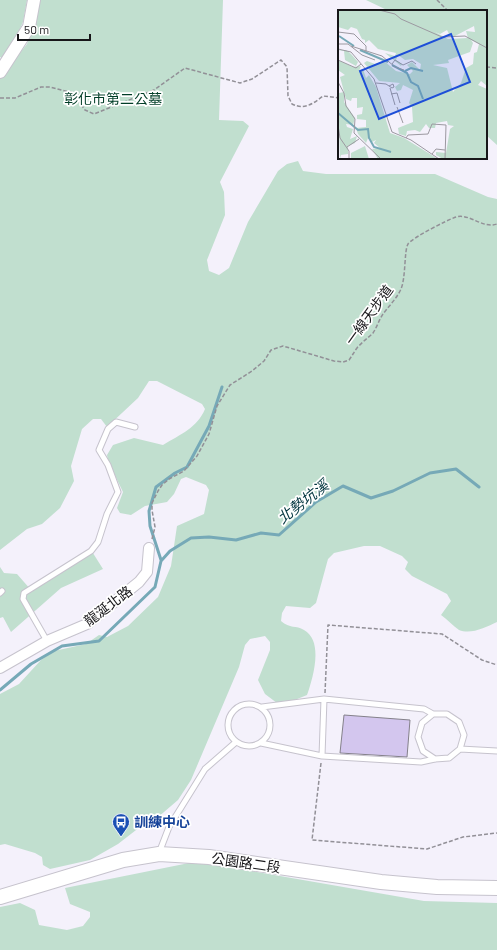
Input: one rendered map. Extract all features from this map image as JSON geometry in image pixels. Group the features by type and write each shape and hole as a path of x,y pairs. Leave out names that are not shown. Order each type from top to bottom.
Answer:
{"main road":[{"name":"公園路二段","path":"0,897 123,860 159,854 209,858 381,882 437,887 497,888"}],"street":[{"path":"0,72 29,27 34,0"},
{"name":"龍涎北路","path":"0,668 47,641 87,624 139,582 147,572 149,548"}],"lane":[{"path":"47,641 23,599 24,593 91,551 98,542 107,514 118,492 108,465 99,450 108,429 116,422 135,427"},
{"path":"322,756 324,699"},
{"path":"324,699 424,709 433,714 447,714 459,722 464,735 460,749 449,758 435,758 421,762 322,756 261,743 248,746 236,742 228,731 228,718 236,707 249,703 262,708 324,699"},
{"path":"261,743 269,732 270,718 262,708"},
{"path":"433,714 422,723 418,737 423,751 435,758"},
{"path":"159,854 169,827 205,769 236,742"},
{"path":"460,749 497,751"}],"path":[{"path":"437,0 447,10"},
{"path":"0,98 15,98 42,87 50,87 73,93 85,110 94,114 154,90 185,68 240,83 252,79 281,60 287,67 288,96 292,104 298,107 308,106 324,96 338,98"},
{"path":"487,67 497,68"},
{"name":"一線天步道","path":"149,548 155,527 152,503 162,485 169,479 184,471 197,456 209,434 217,406 230,385 252,371 264,361 271,350 283,346 334,361 343,362 349,360 356,349 372,333 381,316 400,291 405,277 407,245 412,239 428,232 441,223 458,216 488,226 497,224"},
{"path":"324,699 328,625 442,634 482,660 497,665"},
{"path":"322,756 312,840 427,849 463,837 497,833"}],"green space":[{"path":"0,0 27,0 23,22 6,60 0,57"},
{"name":"彰化市第二公墓","path":"40,0 223,0 219,120 243,121 249,126 220,182 224,192 225,215 207,260 209,271 219,275 229,268 248,222 278,171 287,164 298,161 303,171 326,174 435,174 488,197 497,199 497,622 473,631 468,632 459,630 441,615 451,601 447,594 412,576 405,569 408,562 402,556 380,546 364,546 334,553 328,559 316,603 310,608 286,606 282,613 281,621 287,625 304,630 310,635 314,642 314,670 307,695 285,704 277,703 265,694 258,680 270,650 270,642 265,636 250,639 245,645 239,667 191,780 178,800 157,818 149,820 118,844 90,860 50,869 43,865 42,857 35,853 5,844 0,845 0,694 19,684 41,660 54,651 86,644 99,635 107,637 128,626 158,597 171,566 177,526 204,514 209,490 206,485 186,477 181,479 174,494 167,502 145,506 131,515 120,513 117,508 123,492 108,461 107,455 113,445 134,438 163,445 193,426 202,416 205,409 202,404 157,381 149,381 138,398 107,427 101,419 93,419 82,429 71,466 74,481 60,508 42,524 27,529 0,550 0,78 27,44"},
{"path":"366,0 497,0 497,145 487,136 487,10 387,10"},
{"path":"91,550 103,569 61,588 11,632 3,617 0,618 0,567 4,573 17,574 31,590"},
{"path":"189,863 205,863 424,901 497,903 497,950 0,950 0,907 20,903 35,910 39,925 67,930 83,926 90,917 90,912 70,904 65,888"}],"building":[{"path":"344,715 410,720 407,757 340,753"}],"waterway":[{"path":"161,560 150,526 149,511 156,487 175,473 187,467 209,426 222,387"},
{"name":"北勢坑溪","path":"0,690 31,664 62,646 99,641 155,587 161,561 170,551 191,538 209,537 236,540 261,533 279,535 316,502 343,486 371,498 393,491 430,473 456,469 479,487"}],"place":[{"name":"訓練中心","path":"121,837"}]}
